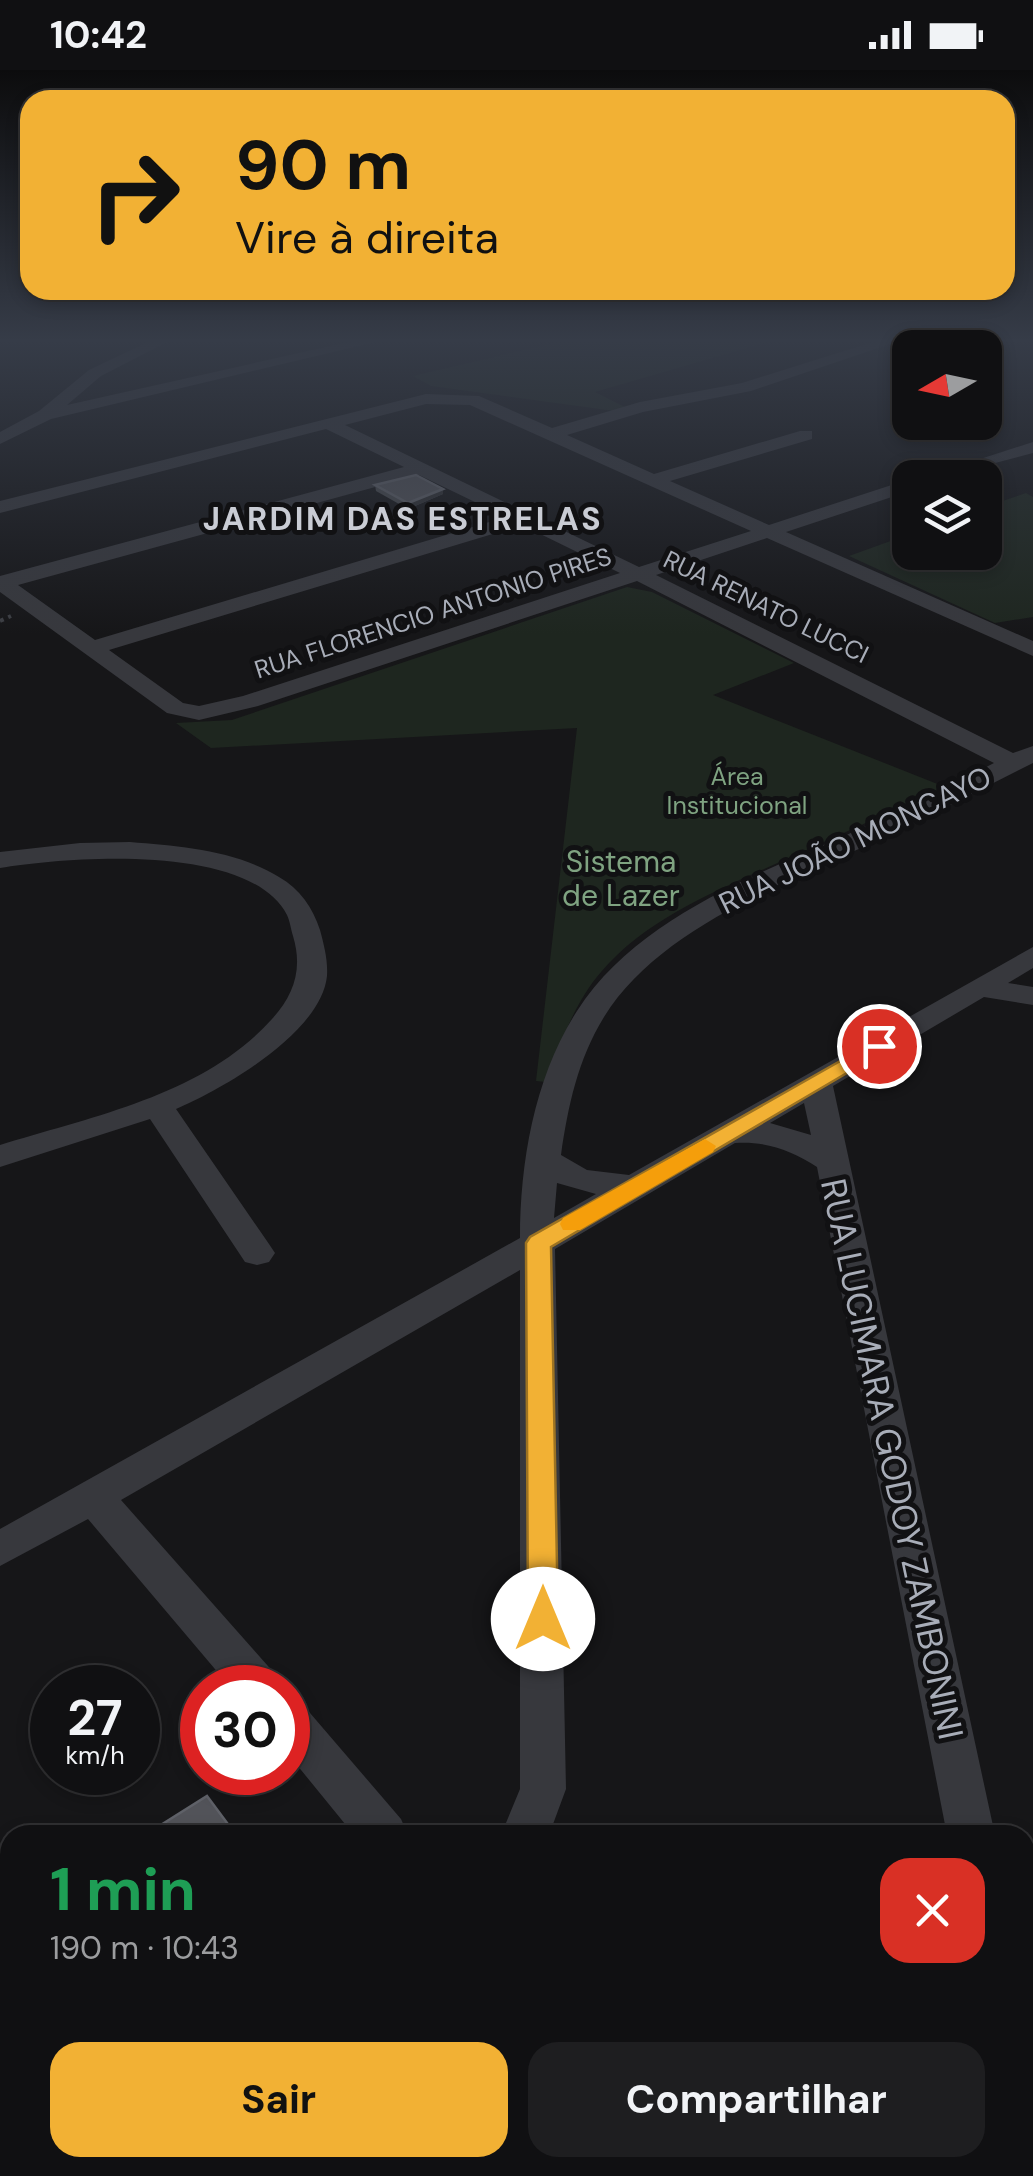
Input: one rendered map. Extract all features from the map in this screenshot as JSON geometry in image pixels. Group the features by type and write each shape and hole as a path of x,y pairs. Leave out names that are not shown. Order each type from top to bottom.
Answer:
{"street":[{"path":"0,507 277,438"},
{"name":"RUA RENATO LUCCI","path":"357,438 1023,758"},
{"path":"562,438 1033,648"},
{"path":"655,479 792,438"},
{"path":"987,460 1033,447"},
{"path":"0,583 418,469"},
{"name":"RUA FLORENCIO ANTONIO PIRES","path":"0,583 175,708 198,713 222,710 892,490"},
{"path":"91,648 521,518"},
{"name":"RUA JOÃO MONCAYO","path":"529,1825 543,1789 537,1218 544,1158 569,1052 597,1006 624,974 695,919 1023,758"},
{"path":"0,860 64,849 166,850 230,865 270,885 294,904 310,934 312,980 282,1026 244,1062 156,1104 0,1156"},
{"path":"0,1549 1033,956"},
{"path":"979,988 1033,996"},
{"name":"RUA LUCIMARA GODOY ZAMBONINI","path":"816,1082 969,1825"},
{"path":"156,1104 257,1254"},
{"path":"726,1134 766,1132 813,1148 830,1160"},
{"path":"544,1158 559,1173 576,1180 635,1187"},
{"path":"92,1496 239,1665"},
{"path":"310,1746 376,1825"}],"green space":[{"path":"1026,493 1033,497 1033,617 995,623 849,556 892,540 892,570 1002,570 1002,501"},
{"path":"627,587 652,592 794,663 713,695 945,787 710,894 662,920 620,953 591,984 546,1082 536,1081 577,728 211,748 176,723 232,720"}],"building":[{"path":"416,475 443,489 408,503 375,485"},
{"path":"207,1796 229,1825 161,1825"}],"slow traffic":[{"path":"572,1224 705,1146"}],"district":[{"name":"JARDIM DAS ESTRELAS","path":"403,519"}],"route":[{"path":"543,1619 536,1260 539,1243 879,1046"}],"park label":[{"name":"Área Institucional","path":"737,790"},
{"name":"Sistema de Lazer","path":"621,878"}]}
